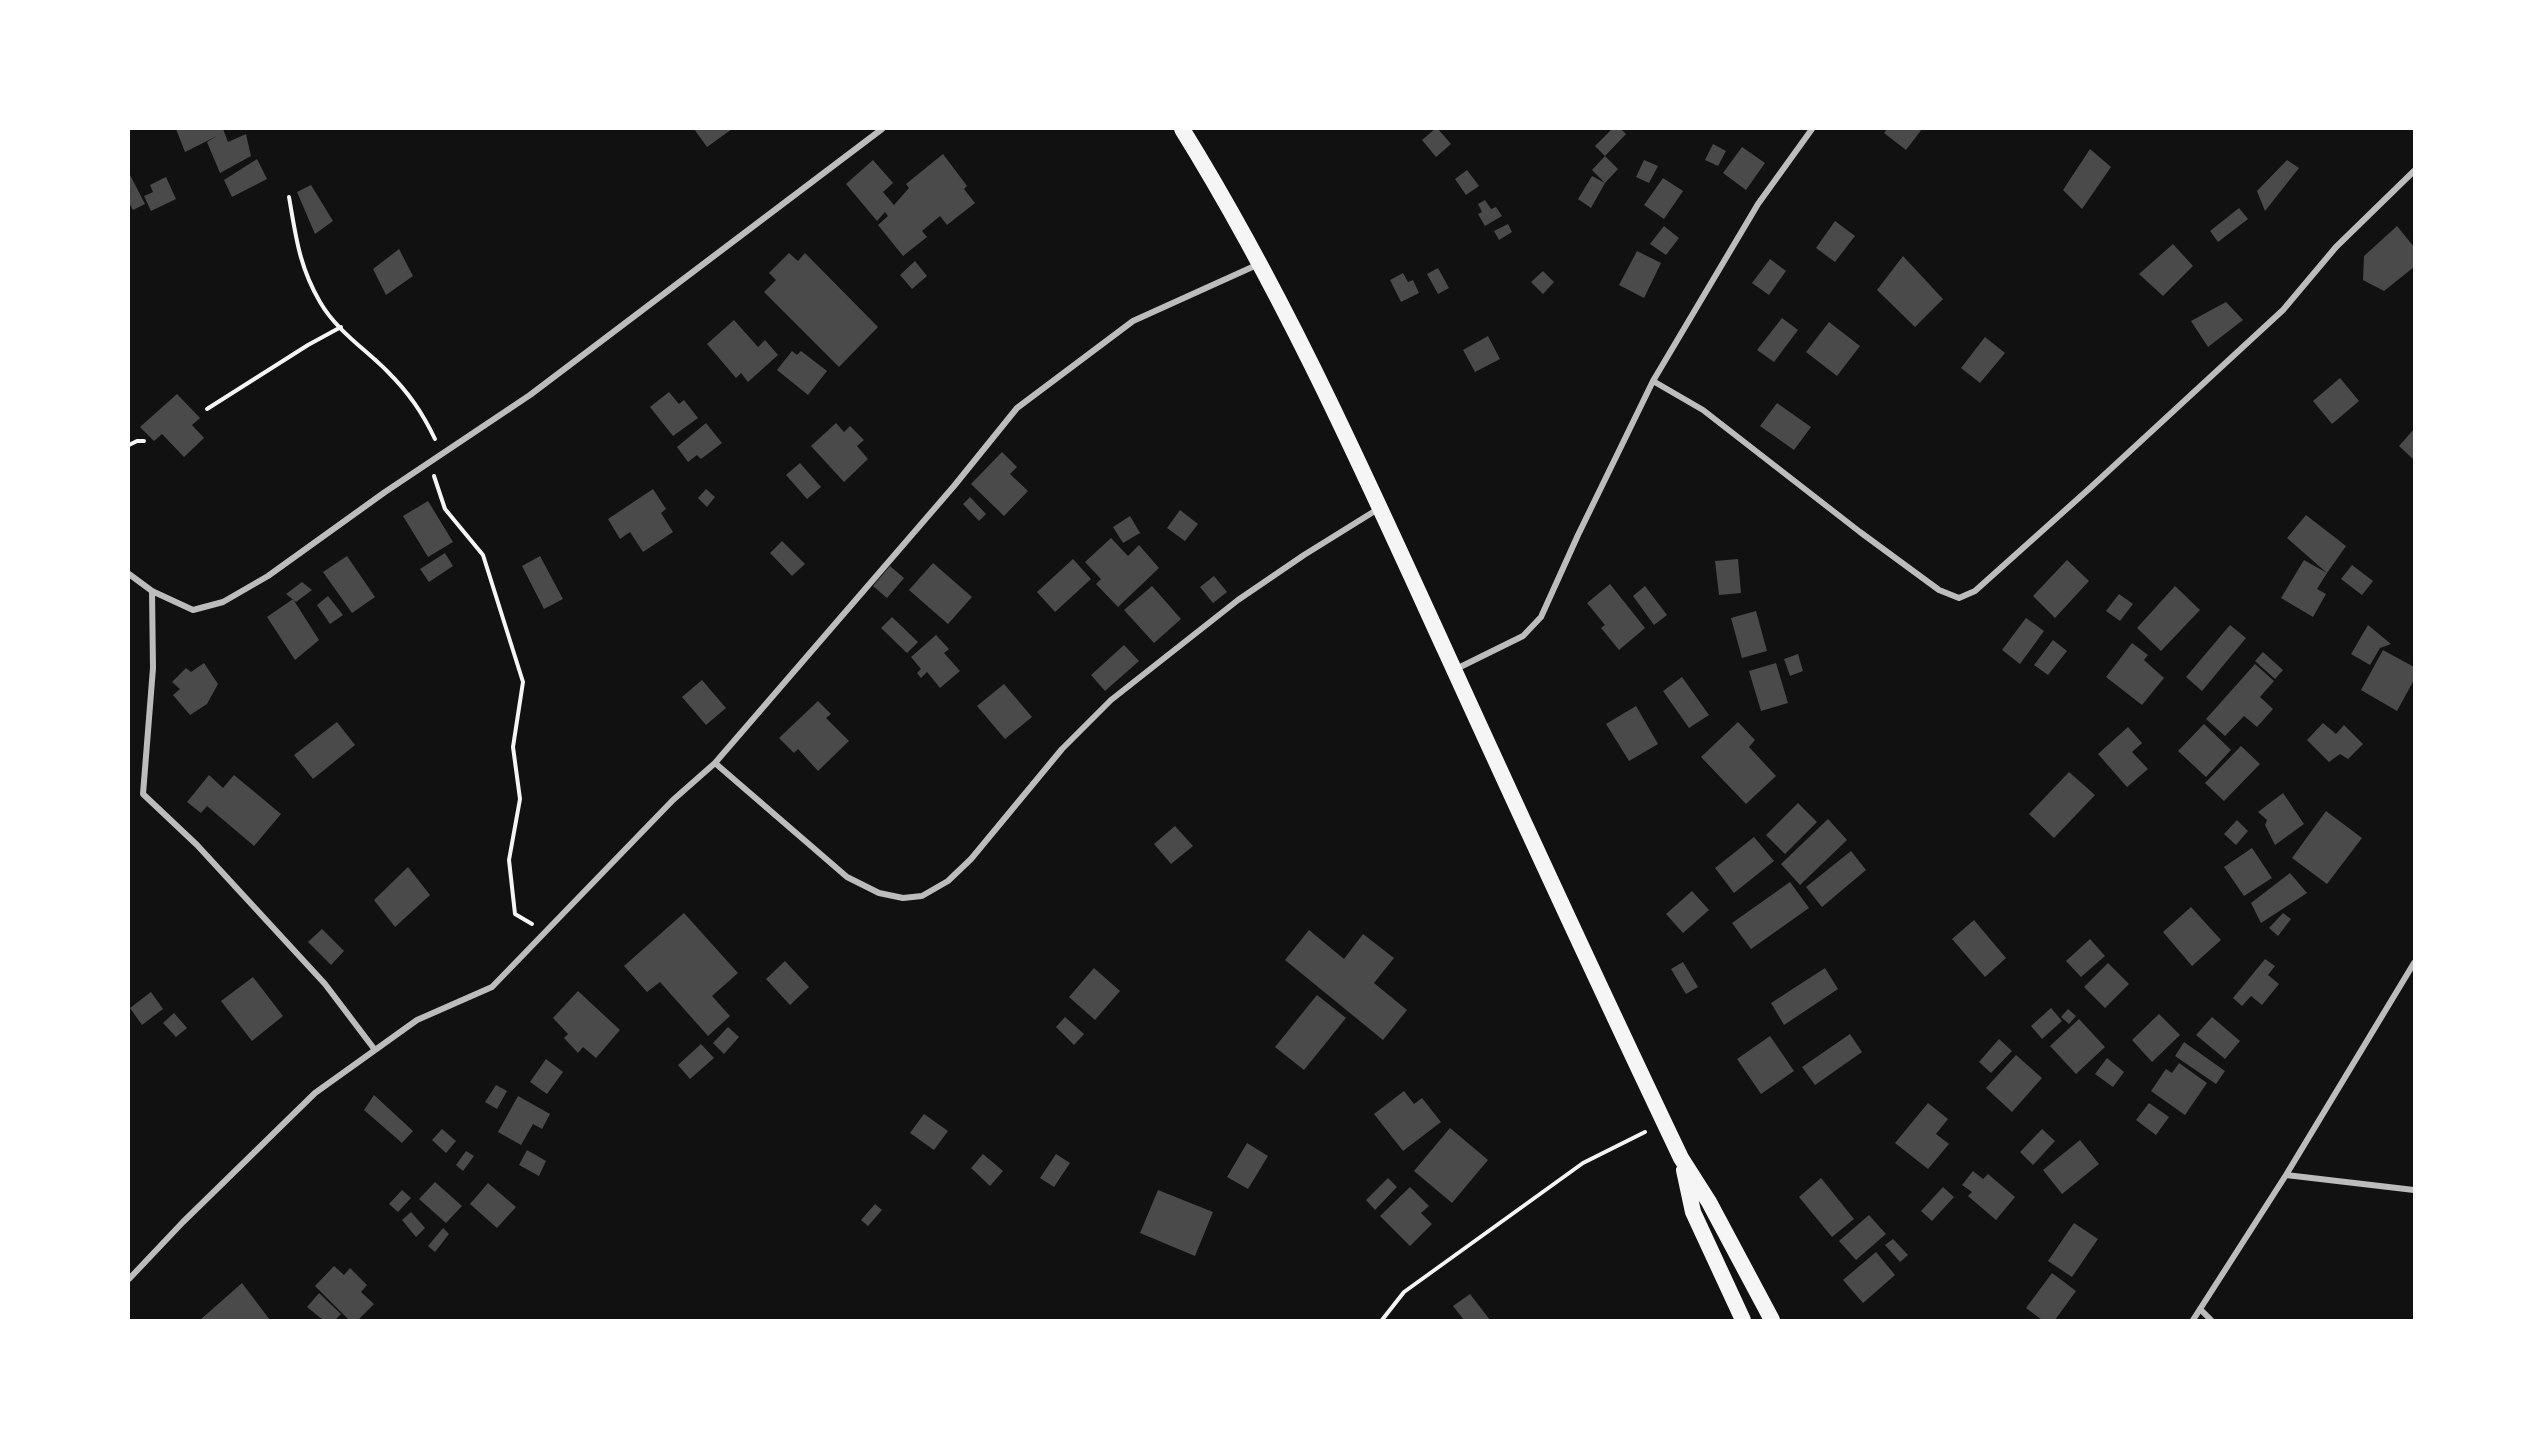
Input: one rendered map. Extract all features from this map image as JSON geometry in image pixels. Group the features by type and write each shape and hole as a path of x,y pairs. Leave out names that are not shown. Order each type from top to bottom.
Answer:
{"highway":[{"path":"1182,129 1211,176 1259,264 1380,508 1681,1158 1709,1202 1772,1320"},
{"path":"1681,1158 1694,1212 1743,1320"}],"street":[{"path":"129,574 152,591 193,610 224,602 268,576 530,395 882,129"},
{"path":"1454,670 1523,636 1541,617 1653,381 1758,204 1812,129"},
{"path":"1653,381 1703,410 1939,590 1959,597 1975,591 2283,310 2336,247 2414,171"},
{"path":"129,1279 183,1222 315,1093 417,1020 492,987 674,800 715,763 939,504 1017,408 1134,321 1259,264"},
{"path":"715,763 847,877 879,893 903,898 922,896 948,881 971,859 1062,749 1111,700 1238,600 1304,555 1380,508"},
{"path":"152,591 153,668 143,794 197,845 325,984 375,1050"},
{"path":"2193,1320 2286,1175 2414,963"},
{"path":"2286,1175 2414,1190"},
{"path":"2200,1309 2211,1320"}],"path":[{"path":"289,197 300,263 321,304 341,327 388,371 421,410 439,448 444,453"},
{"path":"207,409 308,345 341,327"},
{"path":"129,445 137,441 144,441"},
{"path":"429,463 445,509 483,555 523,682 513,747 520,799 509,860 515,914 545,932"},
{"path":"1382,1320 1404,1292 1583,1163 1664,1123"}],"building":[{"path":"176,129 223,129 228,142 246,134 251,156 220,173 207,142 217,136 185,152"},
{"path":"694,129 732,129 707,147"},
{"path":"1438,129 1451,144 1436,157 1422,140"},
{"path":"1612,129 1621,129 1626,134 1605,156 1595,146"},
{"path":"1887,129 1922,129 1906,150 1884,133"},
{"path":"1713,144 1726,151 1718,166 1705,160"},
{"path":"1742,147 1765,163 1746,190 1723,173"},
{"path":"2090,149 2111,167 2082,209 2063,190"},
{"path":"943,154 967,186 964,189 975,203 947,225 940,216 922,231 927,237 903,256 878,225 888,216 885,212 877,221 846,184 873,160 893,183 883,192 894,205 909,188 906,184"},
{"path":"1605,156 1618,169 1605,183 1592,170"},
{"path":"257,159 267,179 232,197 224,180"},
{"path":"1644,160 1658,166 1649,183 1636,177"},
{"path":"2287,160 2299,168 2265,211 2257,191"},
{"path":"1467,170 1479,186 1466,195 1455,179"},
{"path":"129,173 145,204 133,210 129,203"},
{"path":"1592,176 1605,183 1591,208 1578,199"},
{"path":"166,177 176,199 151,211 144,196 153,192 150,185"},
{"path":"1663,178 1683,191 1664,219 1644,205"},
{"path":"311,185 333,221 315,234 297,192"},
{"path":"1485,200 1491,209 1496,207 1502,216 1485,226 1478,214 1482,212 1478,204"},
{"path":"2239,208 2248,219 2218,242 2210,231"},
{"path":"1835,221 1855,236 1835,262 1816,248"},
{"path":"1508,224 1512,232 1499,240 1494,231"},
{"path":"1664,226 1679,238 1666,255 1650,244"},
{"path":"2397,226 2414,247 2414,267 2384,291 2363,280 2364,256"},
{"path":"2173,244 2193,266 2163,296 2139,274"},
{"path":"399,249 413,276 386,295 373,269"},
{"path":"1637,251 1661,263 1644,298 1619,285"},
{"path":"789,253 798,261 805,253 878,327 839,367 764,292 776,280 769,273"},
{"path":"1903,256 1943,299 1915,327 1877,290"},
{"path":"1770,259 1786,271 1769,295 1752,283"},
{"path":"915,261 927,276 912,289 900,275"},
{"path":"1438,268 1449,288 1438,294 1427,274"},
{"path":"1543,271 1554,282 1543,294 1531,282"},
{"path":"1403,273 1408,282 1413,280 1419,293 1401,302 1390,280"},
{"path":"2226,302 2243,320 2208,347 2191,321"},
{"path":"1782,318 1798,330 1774,362 1757,350"},
{"path":"734,320 758,347 765,340 778,355 748,382 741,373 736,378 707,344"},
{"path":"1829,322 1860,346 1837,376 1806,352"},
{"path":"1488,336 1500,359 1475,372 1463,350"},
{"path":"1985,337 2005,353 1980,383 1961,368"},
{"path":"792,351 797,355 801,351 827,371 808,395 777,370"},
{"path":"2340,378 2359,401 2332,424 2313,401"},
{"path":"669,392 679,404 684,400 698,418 673,436 650,407"},
{"path":"177,394 200,418 192,425 204,438 184,457 162,434 154,441 140,427"},
{"path":"1777,403 1811,427 1794,450 1760,426"},
{"path":"706,423 722,443 701,459 697,455 688,462 677,447"},
{"path":"836,423 844,432 850,426 864,440 857,446 868,459 844,482 811,446"},
{"path":"2414,429 2414,458 2413,459 2399,446"},
{"path":"1002,452 1017,467 1010,474 1028,491 1004,516 971,484"},
{"path":"800,463 821,487 807,499 786,475"},
{"path":"653,489 666,509 661,513 673,532 643,552 630,532 620,539 608,519"},
{"path":"706,489 715,497 707,507 698,498"},
{"path":"970,497 986,514 979,521 963,504"},
{"path":"428,501 453,542 428,557 403,516"},
{"path":"1180,510 1198,524 1185,541 1167,528"},
{"path":"2306,515 2346,546 2327,573 2287,538"},
{"path":"1130,516 1140,533 1123,543 1113,527"},
{"path":"1111,538 1128,556 1139,545 1159,568 1118,607 1096,584 1101,579 1085,562"},
{"path":"782,541 805,564 792,576 770,553"},
{"path":"445,553 453,566 429,582 420,569"},
{"path":"347,556 375,597 352,613 323,572"},
{"path":"540,556 563,599 544,609 522,566"},
{"path":"1073,559 1091,579 1055,612 1037,592"},
{"path":"1738,559 1741,593 1719,595 1715,561"},
{"path":"2067,560 2089,581 2055,618 2033,596"},
{"path":"2304,560 2327,573 2317,589 2326,594 2313,617 2281,598"},
{"path":"933,563 972,597 948,624 909,590"},
{"path":"2352,565 2373,581 2362,595 2341,579"},
{"path":"890,566 904,578 887,598 873,586"},
{"path":"1214,576 1227,592 1213,603 1200,587"},
{"path":"302,582 312,590 296,602 286,594"},
{"path":"1610,584 1645,628 1619,650 1601,628 1605,625 1587,603"},
{"path":"1152,586 1181,619 1154,643 1124,610"},
{"path":"1645,586 1667,615 1654,625 1633,596"},
{"path":"2175,586 2200,610 2161,651 2137,628"},
{"path":"2119,594 2133,604 2120,621 2106,611"},
{"path":"328,596 343,615 330,624 317,605"},
{"path":"293,599 319,640 295,660 267,617"},
{"path":"1756,611 1767,651 1742,658 1731,618"},
{"path":"892,617 918,642 907,653 881,628"},
{"path":"2026,618 2044,631 2020,664 2002,650"},
{"path":"2230,625 2246,638 2202,691 2186,677"},
{"path":"2368,625 2391,644 2380,648 2370,665 2351,654"},
{"path":"936,635 949,649 944,653 960,671 940,688 927,672 921,678 917,673 921,669 911,657"},
{"path":"2053,640 2067,651 2048,675 2034,665"},
{"path":"2132,643 2148,655 2144,660 2164,678 2142,705 2106,677"},
{"path":"1124,645 1139,661 1105,691 1091,675"},
{"path":"2383,650 2414,667 2414,680 2397,711 2361,690"},
{"path":"2263,652 2283,670 2275,679 2255,661"},
{"path":"1798,654 1803,671 1790,676 1784,659"},
{"path":"204,663 218,684 207,704 190,715 173,695 180,689 172,682 186,668 191,672"},
{"path":"1776,663 1788,703 1761,711 1749,671"},
{"path":"2255,664 2274,681 2260,697 2273,709 2257,727 2244,716 2225,736 2206,719"},
{"path":"1682,677 1709,715 1689,728 1663,691"},
{"path":"702,680 726,708 706,725 682,697"},
{"path":"1004,684 1032,717 1005,739 977,706"},
{"path":"818,701 831,714 826,718 849,741 818,771 798,749 794,753 779,738"},
{"path":"1636,706 1658,744 1629,761 1606,724"},
{"path":"337,722 355,745 313,779 294,755"},
{"path":"1738,722 1755,740 1749,747 1776,776 1746,804 1701,757"},
{"path":"2323,723 2336,734 2344,725 2363,744 2348,759 2340,754 2329,762 2307,740"},
{"path":"2204,724 2231,750 2206,777 2178,751"},
{"path":"2128,727 2142,743 2132,752 2148,769 2127,787 2098,754"},
{"path":"2241,746 2260,764 2224,801 2205,783"},
{"path":"2069,772 2095,795 2054,838 2029,814"},
{"path":"209,775 223,788 234,775 281,814 254,846 207,806 201,813 187,802"},
{"path":"2283,793 2304,824 2275,845 2265,825 2267,820 2258,812"},
{"path":"1798,803 1817,822 1785,854 1766,835"},
{"path":"2326,811 2362,838 2327,884 2292,858"},
{"path":"1828,819 1847,840 1800,885 1781,864"},
{"path":"2237,820 2248,831 2236,845 2224,834"},
{"path":"1175,826 1193,846 1171,864 1154,844"},
{"path":"1754,837 1774,861 1734,893 1715,868"},
{"path":"2252,848 2272,878 2244,896 2224,867"},
{"path":"1851,851 1866,870 1822,907 1806,887"},
{"path":"408,867 430,895 395,927 374,900"},
{"path":"2290,873 2307,893 2261,923 2251,903"},
{"path":"1790,882 1809,908 1751,949 1732,923"},
{"path":"1692,891 1709,910 1683,933 1666,914"},
{"path":"2191,907 2221,940 2192,966 2163,932"},
{"path":"684,913 738,973 712,996 730,1016 708,1036 660,982 647,992 624,966"},
{"path":"2283,913 2291,919 2278,936 2269,928"},
{"path":"1974,920 2006,958 1985,977 1952,939"},
{"path":"322,929 344,951 331,965 308,942"},
{"path":"1309,930 1344,959 1363,934 1394,958 1374,983 1407,1010 1383,1040 1285,960"},
{"path":"2090,939 2105,956 2081,977 2066,961"},
{"path":"2265,959 2275,966 2268,975 2279,984 2262,1005 2251,996 2242,1006 2233,998"},
{"path":"785,961 809,987 790,1005 766,979"},
{"path":"1683,962 1698,987 1686,994 1671,969"},
{"path":"2108,963 2129,984 2105,1008 2084,987"},
{"path":"1094,968 1120,991 1095,1020 1069,997"},
{"path":"1825,968 1838,989 1784,1025 1771,1003"},
{"path":"253,977 283,1016 252,1041 221,1001"},
{"path":"578,991 620,1030 596,1058 583,1047 578,1053 564,1038 568,1034 553,1018"},
{"path":"151,992 163,1009 142,1025 130,1008"},
{"path":"1317,995 1346,1018 1304,1070 1275,1047"},
{"path":"2051,1008 2062,1021 2042,1039 2031,1026"},
{"path":"2068,1009 2076,1016 2069,1024 2061,1017"},
{"path":"174,1013 187,1028 176,1037 163,1023"},
{"path":"2159,1014 2180,1035 2152,1062 2132,1040"},
{"path":"1065,1017 1084,1034 1074,1045 1056,1027"},
{"path":"2212,1017 2240,1041 2225,1059 2196,1035"},
{"path":"2079,1019 2105,1047 2076,1074 2050,1046"},
{"path":"728,1027 739,1037 724,1054 713,1043"},
{"path":"1850,1034 1862,1052 1815,1085 1802,1067"},
{"path":"1770,1036 1794,1071 1761,1094 1737,1059"},
{"path":"1999,1039 2012,1051 1991,1073 1979,1062"},
{"path":"2184,1042 2225,1071 2216,1084 2175,1056"},
{"path":"701,1044 714,1058 690,1079 678,1065"},
{"path":"2016,1055 2042,1078 2012,1112 1986,1088"},
{"path":"2107,1058 2124,1072 2113,1087 2095,1074"},
{"path":"546,1059 563,1072 547,1094 530,1082"},
{"path":"2179,1063 2207,1083 2185,1115 2151,1091 2166,1069 2172,1073"},
{"path":"496,1085 507,1091 497,1109 485,1102"},
{"path":"1404,1091 1414,1104 1422,1098 1441,1122 1403,1151 1374,1114"},
{"path":"374,1095 413,1131 402,1143 364,1110"},
{"path":"518,1096 550,1114 542,1129 533,1124 521,1145 498,1132"},
{"path":"1928,1103 1948,1119 1936,1134 1949,1144 1928,1169 1895,1143"},
{"path":"2149,1103 2169,1117 2156,1135 2136,1120"},
{"path":"924,1114 948,1131 934,1150 910,1133"},
{"path":"1450,1128 1488,1160 1452,1203 1414,1171"},
{"path":"442,1129 456,1141 446,1153 432,1140"},
{"path":"2042,1129 2055,1141 2033,1165 2020,1152"},
{"path":"2080,1140 2099,1164 2062,1194 2043,1170"},
{"path":"1247,1143 1268,1156 1248,1189 1227,1177"},
{"path":"527,1150 546,1161 539,1176 519,1165"},
{"path":"466,1151 474,1156 463,1171 456,1165"},
{"path":"983,1154 1003,1171 990,1186 971,1168"},
{"path":"1056,1154 1070,1163 1054,1187 1040,1178"},
{"path":"1973,1171 1983,1179 1988,1174 2015,1197 1996,1220 1968,1196 1972,1192 1962,1185"},
{"path":"1388,1178 1397,1187 1375,1210 1366,1200"},
{"path":"1821,1178 1854,1219 1832,1237 1799,1197"},
{"path":"435,1182 462,1206 446,1223 419,1199"},
{"path":"488,1183 516,1207 497,1228 470,1204"},
{"path":"1410,1187 1429,1206 1421,1213 1432,1224 1410,1246 1380,1216"},
{"path":"1943,1187 1954,1197 1932,1221 1921,1211"},
{"path":"402,1190 411,1198 398,1212 389,1204"},
{"path":"1158,1190 1213,1212 1195,1256 1140,1233"},
{"path":"875,1204 882,1210 868,1226 861,1220"},
{"path":"411,1212 425,1228 416,1237 402,1220"},
{"path":"1869,1215 1886,1234 1856,1260 1839,1241"},
{"path":"2074,1223 2098,1239 2072,1277 2048,1261"},
{"path":"443,1228 449,1234 435,1252 428,1246"},
{"path":"1893,1239 1908,1255 1900,1262 1885,1245"},
{"path":"1876,1252 1895,1275 1863,1303 1843,1280"},
{"path":"334,1266 344,1275 350,1268 367,1285 361,1292 374,1304 358,1320 349,1320 315,1286"},
{"path":"2052,1273 2076,1291 2055,1320 2042,1320 2026,1308"},
{"path":"242,1283 270,1320 200,1320"},
{"path":"319,1293 341,1314 335,1320 323,1320 307,1307"},
{"path":"1470,1294 1490,1320 1464,1320 1453,1306"}]}
